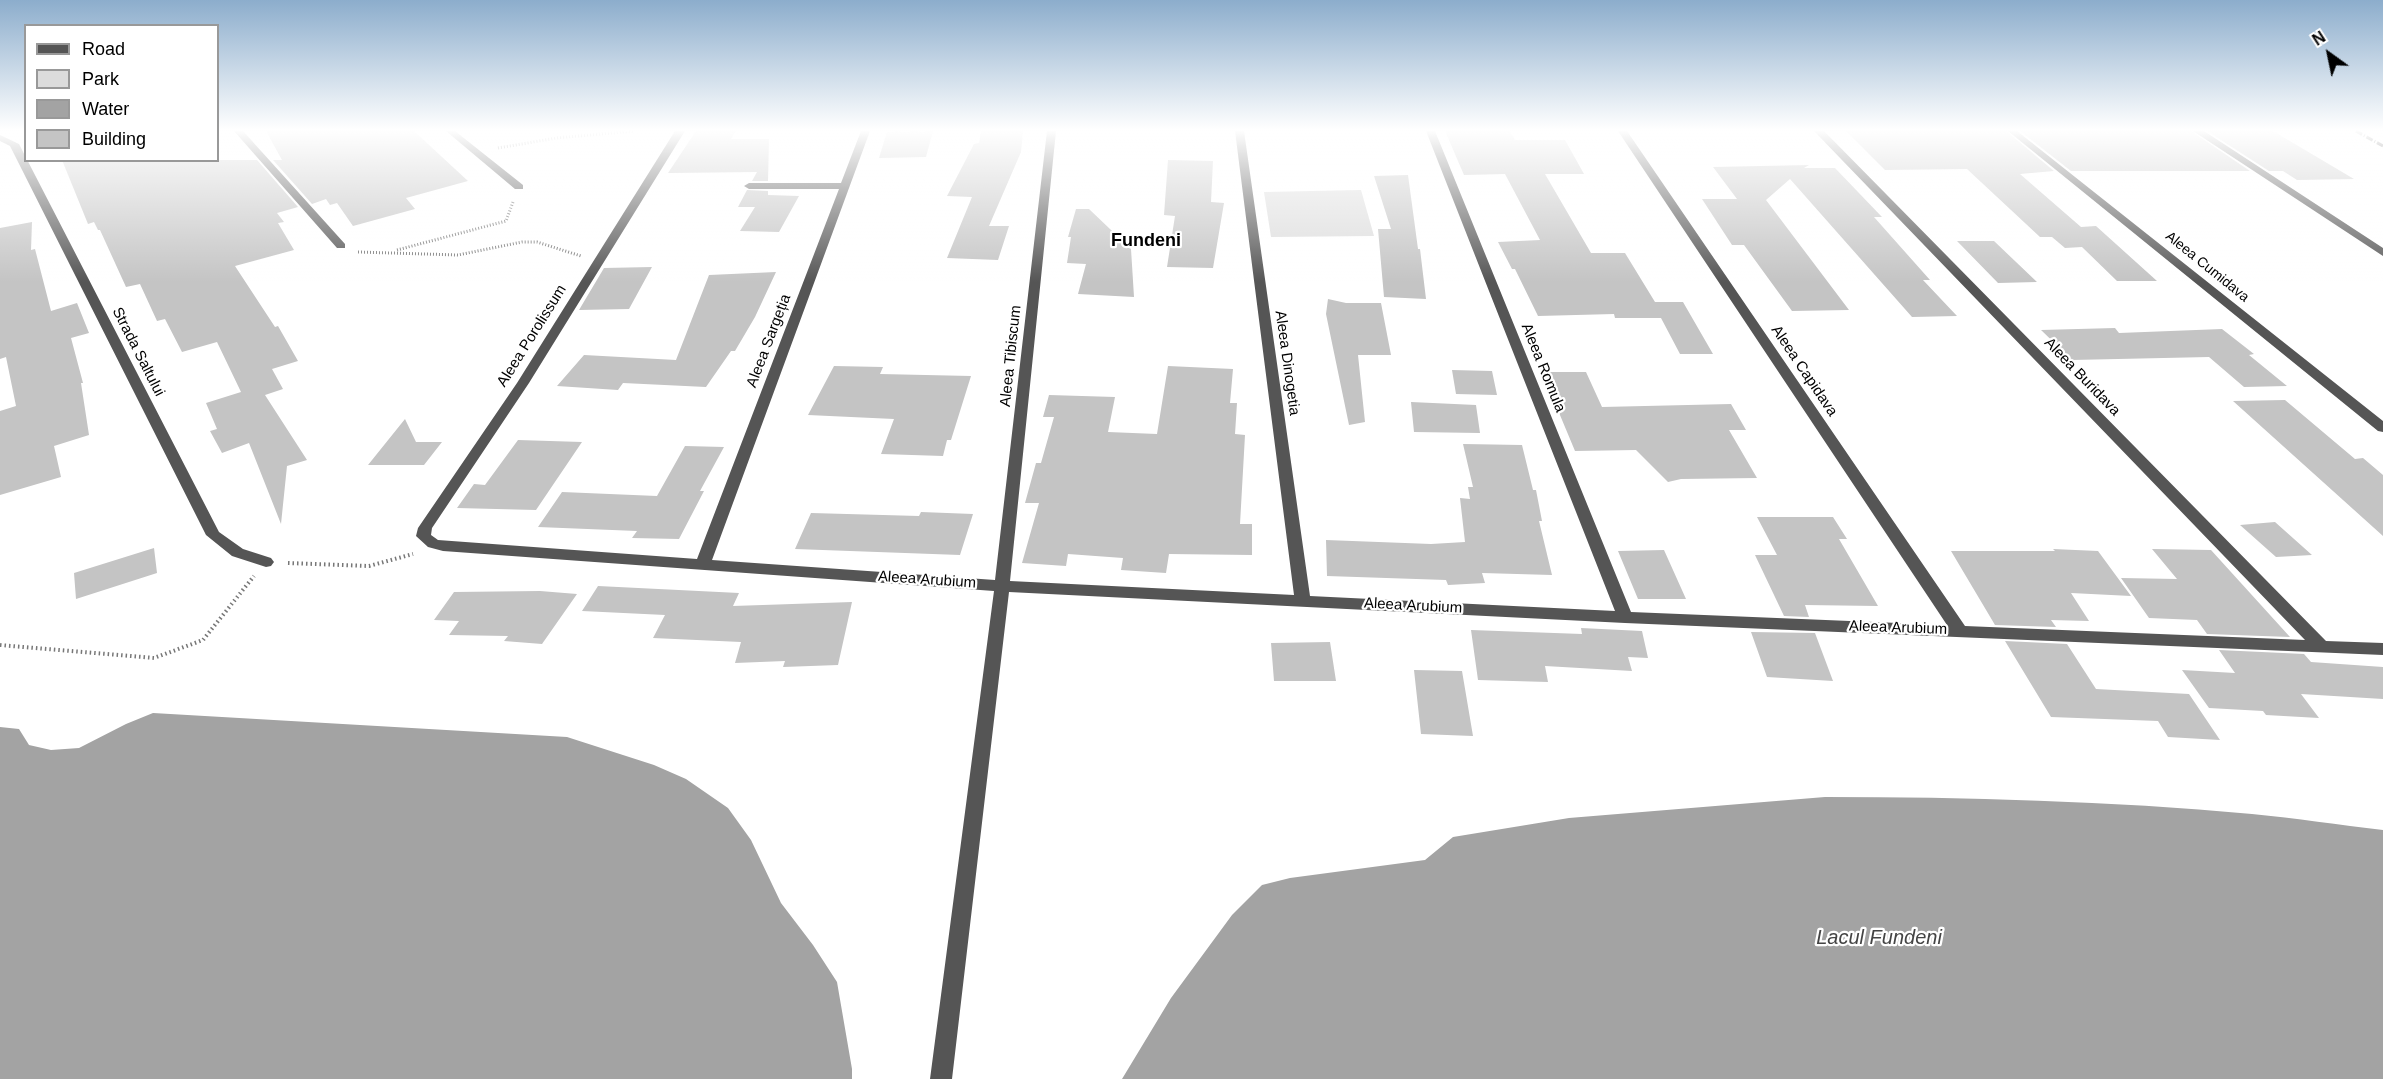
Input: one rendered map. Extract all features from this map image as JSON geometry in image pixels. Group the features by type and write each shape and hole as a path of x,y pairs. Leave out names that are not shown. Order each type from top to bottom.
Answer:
{"street":[{"name":"Strada Saltului","path":"33,181 213,535 228,549 243,557 266,562"},
{"path":"284,181 341,246"},
{"path":"512,181 519,187"},
{"name":"Aleea Porolissum","path":"443,546 426,541 423,536 424,528 523,383 648,181"},
{"name":"Aleea Sargeția","path":"703,564 848,181"},
{"name":"Aleea Tibiscum","path":"941,1079 1002,586 1046,181"},
{"name":"Aleea Dinogetia","path":"1247,181 1303,600"},
{"name":"Aleea Romula","path":"1451,181 1625,617"},
{"name":"Aleea Capidava","path":"1658,181 1959,630"},
{"name":"Aleea Buridava","path":"1869,181 2321,646"},
{"name":"Aleea Cumidava","path":"2076,181 2383,428"},
{"path":"2275,181 2383,253"},
{"path":"749,186 846,186"},
{"name":"Aleea Arubium","path":"443,546 1002,586 1625,617 2383,649"}],"path":[{"path":"392,252 506,221 519,187"},
{"path":"341,246 354,252 458,255 522,242 537,242 576,255 599,258"},
{"path":"0,645 154,658 203,640 266,562 369,566 443,546"}],"green space":[{"path":"1361,190 1374,236 1271,237 1264,192"}],"water":[{"path":"153,713 567,737 654,765 686,779 728,808 751,840 781,903 813,945 837,982 852,1079 0,1079 0,727 19,729 29,745 51,750 79,748"},
{"name":"Lacul Fundeni","path":"1825,797 1985,799 2145,806 2268,816 2383,830 2383,1079 1122,1079 1171,998 1232,915 1262,885 1290,878 1425,860 1453,837 1569,818"}],"building":[{"path":"71,181 276,181 298,207 277,213 284,222 278,223 294,250 235,266 275,327 278,326 298,361 272,369 283,389 265,395 307,460 287,466 281,524 249,443 222,453 210,431 217,429 206,403 241,392 217,342 182,352 165,319 157,321 140,284 126,287 100,230 94,222 88,224"},
{"path":"292,181 467,181 406,198 415,209 353,226 337,203 330,205 326,199 312,204"},
{"path":"955,181 1008,181 989,226 1009,226 998,260 947,258 972,197 947,196"},
{"path":"1166,181 1212,181 1211,202 1224,203 1213,268 1167,267 1175,216 1164,215"},
{"path":"1376,181 1409,181 1426,299 1384,297 1378,229 1391,229"},
{"path":"1509,181 1549,181 1591,253 1625,253 1655,302 1683,302 1713,354 1680,354 1661,318 1615,318 1614,314 1538,316 1515,269 1512,269 1498,242 1540,240"},
{"path":"1724,181 1787,181 1766,200 1849,310 1792,311 1744,245 1732,245 1702,199 1737,199"},
{"path":"1792,181 1848,181 1882,217 1874,217 1930,280 1923,280 1957,316 1912,317"},
{"path":"1980,181 2028,181 2081,227 2096,226 2157,281 2117,281 2082,247 2065,248 2052,237 2040,237"},
{"path":"747,190 768,191 768,195 799,196 779,232 740,231 755,207 738,207"},
{"path":"1076,209 1089,209 1131,249 1134,297 1078,294 1086,264 1067,263 1071,237 1068,237"},
{"path":"32,222 31,250 35,249 51,311 77,303 89,333 71,338 83,383 81,383 89,435 54,446 61,477 0,495 0,411 16,406 6,357 0,359 0,228"},
{"path":"1957,241 1994,241 2037,282 1998,283"},
{"path":"652,267 629,309 579,310 604,268"},
{"path":"776,272 755,317 735,351 731,351 706,387 623,383 618,390 557,386 584,355 676,360 709,275"},
{"path":"1328,299 1346,303 1381,303 1391,355 1358,355 1365,422 1349,425 1326,314"},
{"path":"2115,328 2119,333 2222,329 2254,354 2249,355 2287,386 2244,387 2209,357 2072,360 2041,330"},
{"path":"834,366 883,367 880,374 971,376 951,440 947,440 943,456 881,454 894,419 808,415"},
{"path":"1168,366 1233,369 1230,403 1237,403 1235,434 1245,435 1240,524 1252,524 1252,555 1169,554 1166,573 1121,570 1123,558 1068,554 1066,566 1022,563 1039,503 1025,503 1036,463 1041,463 1054,417 1043,417 1049,395 1115,397 1108,432 1157,434"},
{"path":"1452,370 1492,371 1497,395 1456,394"},
{"path":"1542,372 1586,372 1602,407 1731,404 1746,430 1729,430 1757,478 1681,479 1668,482 1636,450 1575,451"},
{"path":"2285,400 2355,459 2363,458 2383,475 2383,536 2233,401"},
{"path":"1411,402 1476,405 1480,433 1414,432"},
{"path":"405,419 416,442 442,442 424,465 368,465"},
{"path":"518,440 582,442 536,510 457,508 474,484 485,485"},
{"path":"1463,444 1522,445 1533,490 1536,490 1542,521 1539,521 1552,575 1482,573 1485,583 1448,585 1446,580 1327,576 1326,540 1431,544 1465,542 1460,498 1470,499 1468,487 1473,487"},
{"path":"685,446 724,447 700,491 704,491 679,539 632,538 637,531 538,527 562,492 657,496"},
{"path":"921,512 973,514 960,555 795,549 811,513 919,516"},
{"path":"1757,517 1833,517 1847,539 1839,539 1878,606 1805,605 1809,617 1784,616 1755,555 1777,555"},
{"path":"2275,522 2312,555 2276,557 2240,525"},
{"path":"154,548 157,573 76,599 74,573"},
{"path":"2053,549 2098,551 2131,596 2071,593 2089,621 2051,620 2056,627 1995,625 1951,551 2055,551"},
{"path":"2152,549 2211,550 2290,637 2207,634 2197,620 2149,618 2121,578 2177,579"},
{"path":"1664,550 1686,599 1638,599 1618,551"},
{"path":"598,586 739,593 733,606 852,602 838,665 783,667 785,661 735,663 741,642 653,638 665,615 582,611"},
{"path":"540,591 577,594 542,644 504,641 508,636 449,635 459,621 434,620 454,592"},
{"path":"1581,628 1642,631 1648,658 1628,657 1632,671 1545,666 1548,682 1478,680 1471,630 1582,634"},
{"path":"1751,632 1815,633 1833,681 1767,677"},
{"path":"2005,641 2067,644 2096,689 2189,694 2220,740 2168,737 2158,721 2051,717"},
{"path":"1330,642 1336,681 1274,681 1271,643"},
{"path":"2219,650 2304,654 2311,662 2383,667 2383,699 2301,694 2319,718 2266,715 2263,711 2209,708 2182,670 2235,673"},
{"path":"1414,670 1462,671 1473,736 1421,734"}],"district":[{"name":"Fundeni","path":"1146,241"}]}
